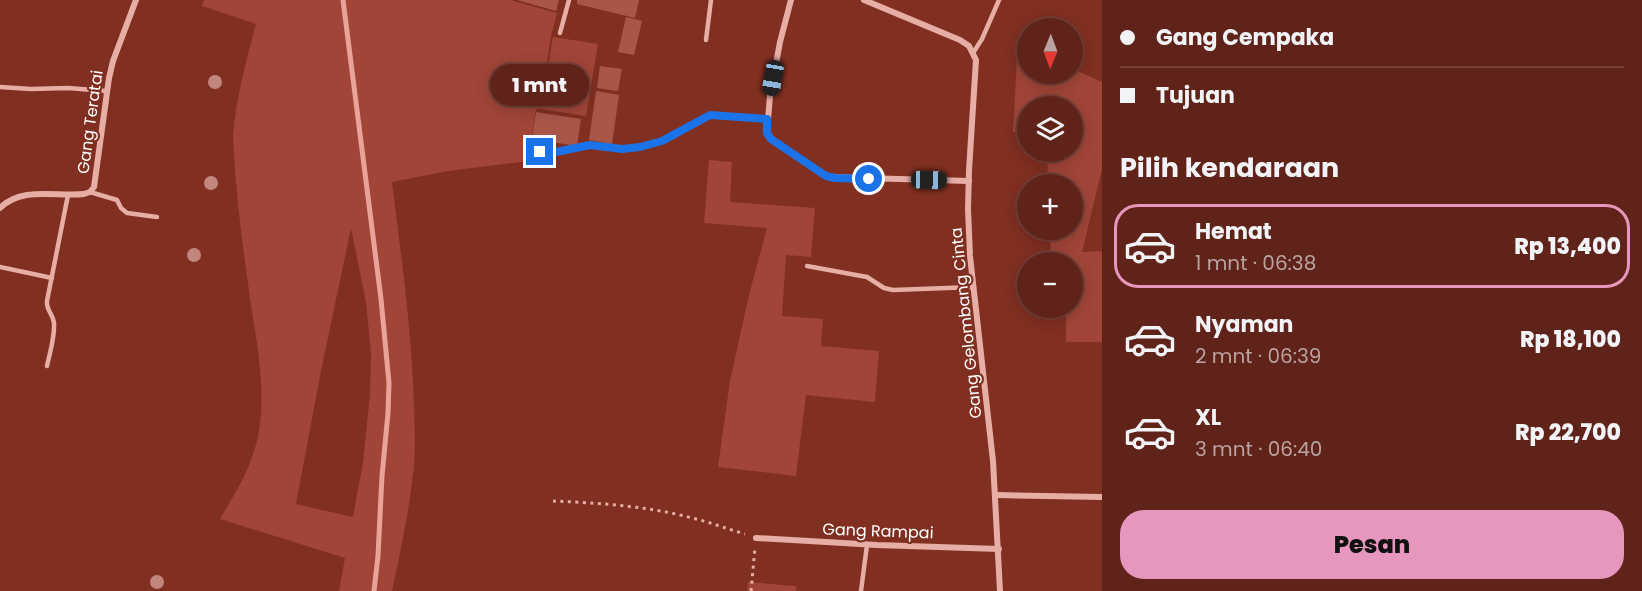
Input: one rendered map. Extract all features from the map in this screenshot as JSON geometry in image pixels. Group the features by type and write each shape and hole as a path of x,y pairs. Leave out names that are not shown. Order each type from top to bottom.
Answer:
{"street":[{"name":"Gang Teratai","path":"0,208 15,197 84,194 90,192 94,187 106,91 113,61 136,0"},
{"path":"791,0 770,96 767,119 769,137 829,177 969,181"},
{"path":"864,0 960,40 969,46 973,53"},
{"name":"Gang Gelombang Cinta","path":"973,53 976,70 969,181 970,244 996,495 1000,591"},
{"path":"996,495 1102,497"},
{"name":"Gang Rampai","path":"756,538 867,545 999,549"}],"lane":[{"path":"560,33 569,0"},
{"path":"706,40 711,0"},
{"path":"973,53 982,39 999,0"},
{"path":"0,87 106,91"},
{"path":"540,152 556,152 590,145 622,149 640,147 662,141 710,115 767,119"},
{"path":"90,192 117,200 127,213 157,217"},
{"path":"47,366 54,324 47,306 68,195"},
{"path":"807,266 867,276 884,288 892,290 974,287"},
{"path":"0,267 52,278"},
{"path":"861,591 867,545"}],"path":[{"path":"553,501 662,511 756,538 751,591"}],"shaded area":[{"path":"204,0 510,0 557,13 551,36 540,109 536,109 528,161 448,171 392,182 410,332 415,444 410,496 392,591 339,591 345,558 220,519 250,463 261,415 258,352 239,214 233,136 239,94 256,24 202,6","holes":["351,228 366,302 371,354 370,395 363,462 353,517 296,504"]},
{"path":"553,37 598,44 586,116 541,109"},
{"path":"1017,59 1017,84 1083,84 1083,73 1102,82 1102,169 1082,252 1051,252 1050,240 1083,240 1083,174 1048,174 1047,162 1083,162 1083,96 1017,96 1017,132 1013,132"},
{"path":"709,160 732,162 730,202 815,208 811,257 786,255 782,316 823,319 821,346 879,351 875,402 806,395 796,476 718,467 730,381 767,228 704,223"},
{"path":"1102,251 1102,342 1066,342 1066,318 1083,318 1082,252"},
{"path":"748,582 796,586 796,591 747,591"}],"building":[{"path":"517,0 559,0 556,11"},
{"path":"577,0 639,0 635,18 577,4"},
{"path":"626,17 642,21 634,55 618,52"},
{"path":"600,66 622,69 618,91 597,88"},
{"path":"596,91 619,95 612,144 589,140"},
{"path":"536,112 581,119 577,146 532,139"}],"waterway":[{"path":"343,0 381,299 389,383 374,591"}],"route":[{"path":"540,152 556,152 590,145 622,149 648,146 710,115 767,119 767,133 771,139 822,174 835,178 869,179"}]}
